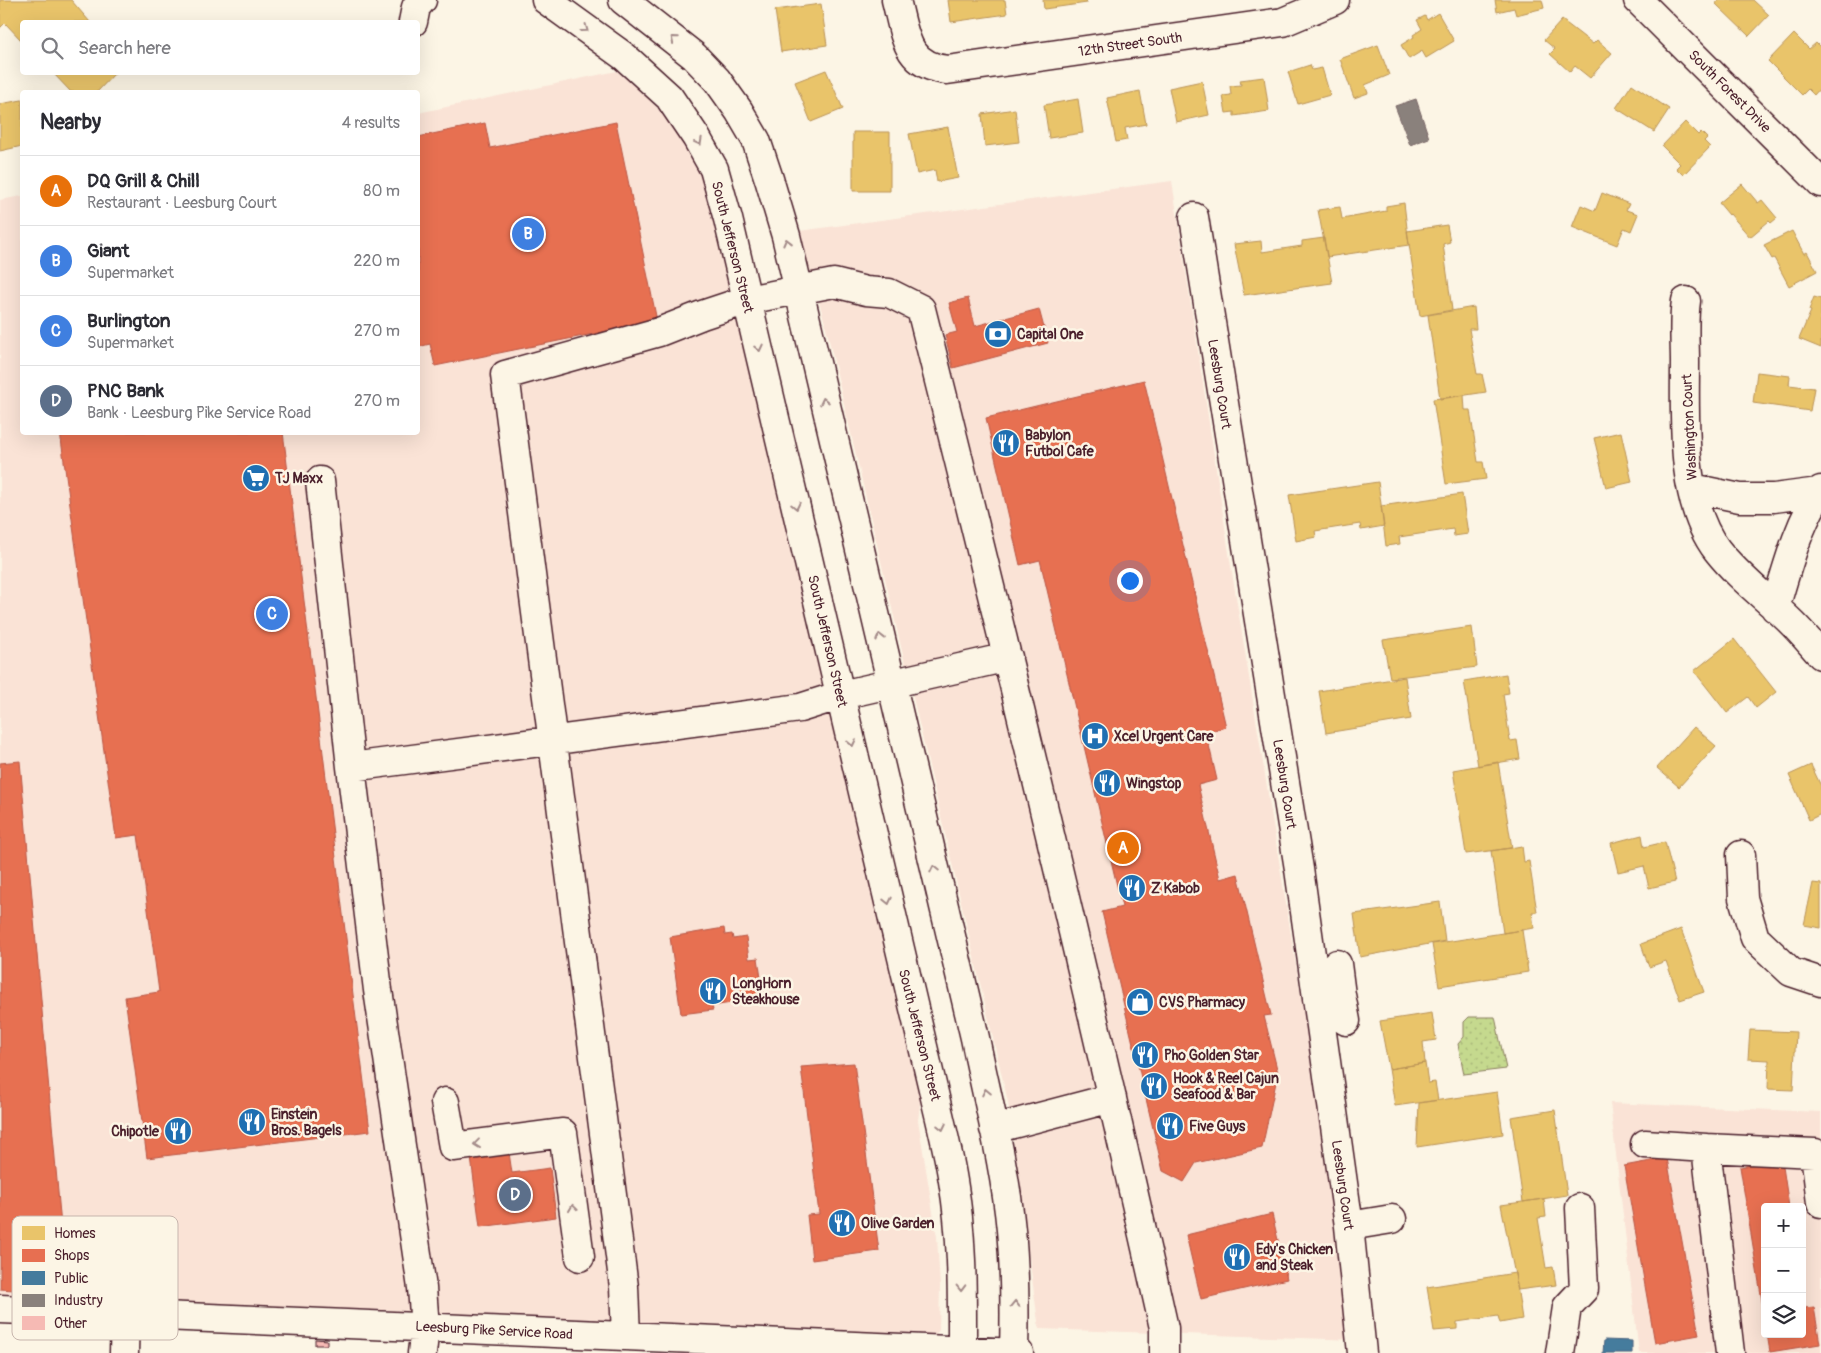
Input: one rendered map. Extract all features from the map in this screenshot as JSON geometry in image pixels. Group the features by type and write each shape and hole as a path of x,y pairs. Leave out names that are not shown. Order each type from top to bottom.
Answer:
{"street":[{"path":"414,20 416,7 422,0"},
{"name":"South Jefferson Street","path":"546,0 625,57 669,97 696,137 714,169 728,219 841,695 953,1181 961,1269 962,1352"},
{"path":"623,0 694,56 717,80 739,111 756,140 786,236 975,1038 994,1129 1011,1229 1016,1291 1014,1353"},
{"name":"12th Street South","path":"896,0 907,43 913,54 923,63 934,68 947,70 1283,22 1335,0"},
{"name":"South Forest Drive","path":"1638,0 1821,183"},
{"name":"Leesburg Court","path":"1194,217 1224,358 1239,444 1262,584 1270,657 1305,868 1329,997 1362,1353"},
{"path":"626,1336 624,1286 505,375 651,335 747,300 834,283 866,291 889,293 921,309 1008,657 1112,1098 1164,1328 1164,1353"},
{"name":"Washington Court","path":"1686,304 1686,413 1692,488 1703,525 1716,549 1738,573 1793,624 1821,655"},
{"path":"320,481 378,990 420,1268 423,1340"},
{"path":"1692,488 1740,498 1774,498 1820,491"},
{"path":"1775,608 1787,565 1806,516 1820,491"},
{"path":"351,766 800,708 841,695 1008,657"},
{"path":"1741,855 1742,898 1755,938 1791,972 1821,982"},
{"path":"1337,964 1329,997 1346,1021"},
{"path":"994,1129 1112,1098"},
{"path":"445,1102 452,1147 563,1133 580,1257"},
{"path":"1645,1144 1815,1152 1821,1203"},
{"path":"1706,1148 1730,1353"},
{"path":"1560,1353 1567,1307 1584,1289 1580,1208"},
{"path":"1349,1226 1392,1219"},
{"name":"Leesburg Pike Service Road","path":"178,1319 423,1340 626,1336 1019,1353"},
{"path":"124,1340 124,1353"}],"shaded area":[{"path":"617,71 645,94 669,121 689,151 707,185 921,1097 918,1120 937,1237 940,1286 939,1330 932,1339 178,1324 178,1216 12,1216 12,1321 0,1321 0,200 20,196 20,435 420,435 420,113"},
{"path":"1172,181 1230,560 1357,1340 1039,1329 1008,1102 825,323 799,231"},
{"path":"1610,1103 1821,1112 1821,1353 1639,1353"}],"green space":[{"path":"1469,1017 1495,1017 1506,1069 1464,1074 1458,1044 1464,1037 1464,1022"}],"building: Homes":[{"path":"0,0 71,0 88,20 20,20 20,39 5,23 0,28"},
{"path":"948,0 1005,0 1007,14 951,22"},
{"path":"1043,0 1086,0 1087,3 1044,9"},
{"path":"1495,0 1542,0 1544,8 1516,15 1514,8 1497,12"},
{"path":"1718,0 1753,0 1769,15 1749,36 1716,4"},
{"path":"821,4 827,45 781,52 775,10"},
{"path":"1438,13 1454,41 1426,58 1422,51 1409,59 1401,45 1414,37 1413,35 1422,29 1417,20 1425,16 1427,20"},
{"path":"1562,20 1593,44 1597,40 1612,53 1590,78 1575,66 1570,72 1550,54 1555,49 1544,40"},
{"path":"1794,34 1809,49 1816,43 1821,48 1821,87 1814,95 1808,89 1802,95 1768,61"},
{"path":"1378,45 1389,75 1365,85 1368,93 1354,98 1340,59"},
{"path":"1310,65 1312,70 1322,68 1330,95 1298,104 1288,72"},
{"path":"826,70 843,109 811,122 795,82"},
{"path":"55,75 113,75 99,90 69,90"},
{"path":"1264,77 1269,111 1234,116 1234,112 1226,113 1223,96 1231,95 1230,86 1241,85 1240,80"},
{"path":"1202,81 1209,115 1176,122 1169,88"},
{"path":"1632,84 1669,109 1654,132 1616,108"},
{"path":"1140,91 1146,124 1125,128 1127,140 1116,142 1107,98"},
{"path":"1078,99 1083,133 1049,138 1044,105"},
{"path":"20,100 20,146 0,151 0,104"},
{"path":"1015,109 1019,142 985,146 982,114"},
{"path":"1685,122 1698,135 1701,132 1707,138 1704,141 1710,147 1683,175 1676,168 1680,164 1662,146"},
{"path":"948,127 958,178 937,182 935,170 917,174 909,134"},
{"path":"853,132 890,132 890,191 853,191"},
{"path":"1742,184 1758,203 1762,200 1777,218 1771,223 1769,221 1750,237 1719,203"},
{"path":"1602,193 1629,204 1626,210 1638,214 1631,231 1624,228 1617,245 1572,227 1581,205 1595,211"},
{"path":"1404,203 1409,245 1327,257 1318,210 1340,207 1342,219 1386,211 1386,206"},
{"path":"1447,225 1450,242 1443,244 1452,310 1420,316 1407,231"},
{"path":"1792,231 1804,254 1807,252 1817,271 1789,286 1774,258 1772,259 1764,245"},
{"path":"1324,238 1332,283 1244,295 1234,244 1261,241 1262,252 1302,246 1302,241"},
{"path":"1814,297 1821,299 1821,348 1799,339 1811,311 1809,310"},
{"path":"1474,307 1476,329 1469,329 1477,374 1482,374 1486,392 1440,399 1428,315"},
{"path":"1757,372 1790,376 1789,385 1814,388 1810,411 1753,403"},
{"path":"1464,395 1465,410 1470,410 1478,462 1483,462 1486,479 1446,484 1433,399"},
{"path":"1621,432 1632,482 1606,488 1594,438"},
{"path":"1378,482 1384,526 1361,530 1360,524 1315,531 1316,537 1296,541 1289,495"},
{"path":"1462,494 1468,534 1454,536 1453,529 1399,537 1400,544 1386,546 1381,506"},
{"path":"1472,627 1477,667 1390,678 1383,640"},
{"path":"1734,639 1776,692 1756,708 1748,697 1727,713 1694,671"},
{"path":"1506,674 1509,693 1503,694 1510,741 1517,740 1520,759 1478,766 1464,681"},
{"path":"1405,677 1411,719 1326,733 1319,691"},
{"path":"1694,727 1716,746 1679,787 1657,768"},
{"path":"1498,762 1512,848 1466,854 1453,770"},
{"path":"1811,765 1821,786 1821,814 1809,820 1789,775"},
{"path":"1642,835 1644,847 1665,842 1675,882 1649,888 1644,866 1618,872 1611,843"},
{"path":"1522,846 1524,862 1529,861 1537,912 1532,912 1534,928 1503,933 1491,851"},
{"path":"1813,883 1821,884 1821,928 1804,925"},
{"path":"1440,902 1445,941 1360,957 1354,914"},
{"path":"1681,929 1704,992 1680,1000 1666,961 1649,967 1641,944"},
{"path":"1522,930 1528,972 1439,986 1432,944"},
{"path":"1432,1013 1436,1040 1423,1042 1425,1063 1389,1069 1380,1021"},
{"path":"1750,1030 1796,1032 1793,1090 1768,1089 1769,1060 1748,1059"},
{"path":"1425,1063 1428,1083 1435,1082 1438,1100 1395,1106 1389,1069"},
{"path":"1497,1092 1503,1134 1417,1147 1419,1103"},
{"path":"1555,1110 1567,1195 1523,1202 1511,1117"},
{"path":"1544,1199 1546,1217 1538,1218 1546,1268 1553,1267 1556,1285 1518,1290 1501,1205"},
{"path":"1515,1273 1522,1319 1500,1323 1498,1316 1457,1322 1457,1329 1434,1331 1427,1287"}],"building: Shops":[{"path":"616,122 657,321 435,366 430,344 420,346 420,137 485,123 490,148"},
{"name":"Capital One","path":"968,298 975,326 1039,309 1048,343 953,368 945,335 957,332 949,303"},
{"path":"1144,380 1226,727 1206,732 1217,780 1198,785 1220,879 1238,874 1271,1015 1264,1016 1278,1073 1262,1148 1196,1163 1184,1182 1163,1171 1102,912 1122,907 1040,560 1020,565 986,418"},
{"path":"60,435 283,435 370,1131 147,1158 125,997 159,992 138,835 116,838"},
{"path":"20,761 60,1216 12,1216 12,1290 0,1289 0,763"},
{"path":"724,928 725,935 732,934 733,939 746,937 749,959 758,958 764,998 712,1006 713,1010 681,1014 670,937"},
{"path":"854,1063 879,1251 812,1260 807,1215 819,1214 801,1067"},
{"path":"508,1146 512,1173 550,1168 556,1217 480,1227 470,1150"},
{"path":"1667,1158 1699,1335 1655,1343 1624,1166"},
{"path":"1782,1160 1788,1203 1761,1203 1761,1295 1740,1167"},
{"name":"Edy's Chicken and Steak","path":"1272,1214 1287,1279 1201,1299 1186,1235"},
{"path":"1814,1307 1820,1344 1770,1352 1768,1338 1806,1338 1806,1308"}],"building: Public":[{"path":"1604,1340 1632,1341 1632,1353 1603,1353"}],"building: Industry":[{"path":"1416,99 1429,138 1410,145 1395,106"}],"building: Other":[{"path":"315,1339 327,1340 327,1345 315,1345"}],"place":[{"name":"Giant","path":"528,234"},
{"name":"Capital One","path":"998,334"},
{"name":"Babylon Futbol Cafe","path":"1006,443"},
{"name":"TJ Maxx","path":"256,478"},
{"name":"Burlington","path":"272,614"},
{"name":"Xcel Urgent Care","path":"1095,736"},
{"name":"Wingstop","path":"1107,783"},
{"name":"DQ Grill & Chill","path":"1123,848"},
{"name":"Z Kabob","path":"1132,888"},
{"name":"LongHorn Steakhouse","path":"713,991"},
{"name":"CVS Pharmacy","path":"1140,1002"},
{"name":"Pho Golden Star","path":"1145,1055"},
{"name":"Hook & Reel Cajun Seafood & Bar","path":"1154,1086"},
{"name":"Einstein Bros. Bagels","path":"252,1122"},
{"name":"Five Guys","path":"1170,1126"},
{"name":"Chipotle","path":"178,1131"},
{"name":"PNC Bank","path":"515,1195"},
{"name":"Olive Garden","path":"842,1223"},
{"name":"Edy's Chicken and Steak","path":"1237,1257"}]}
